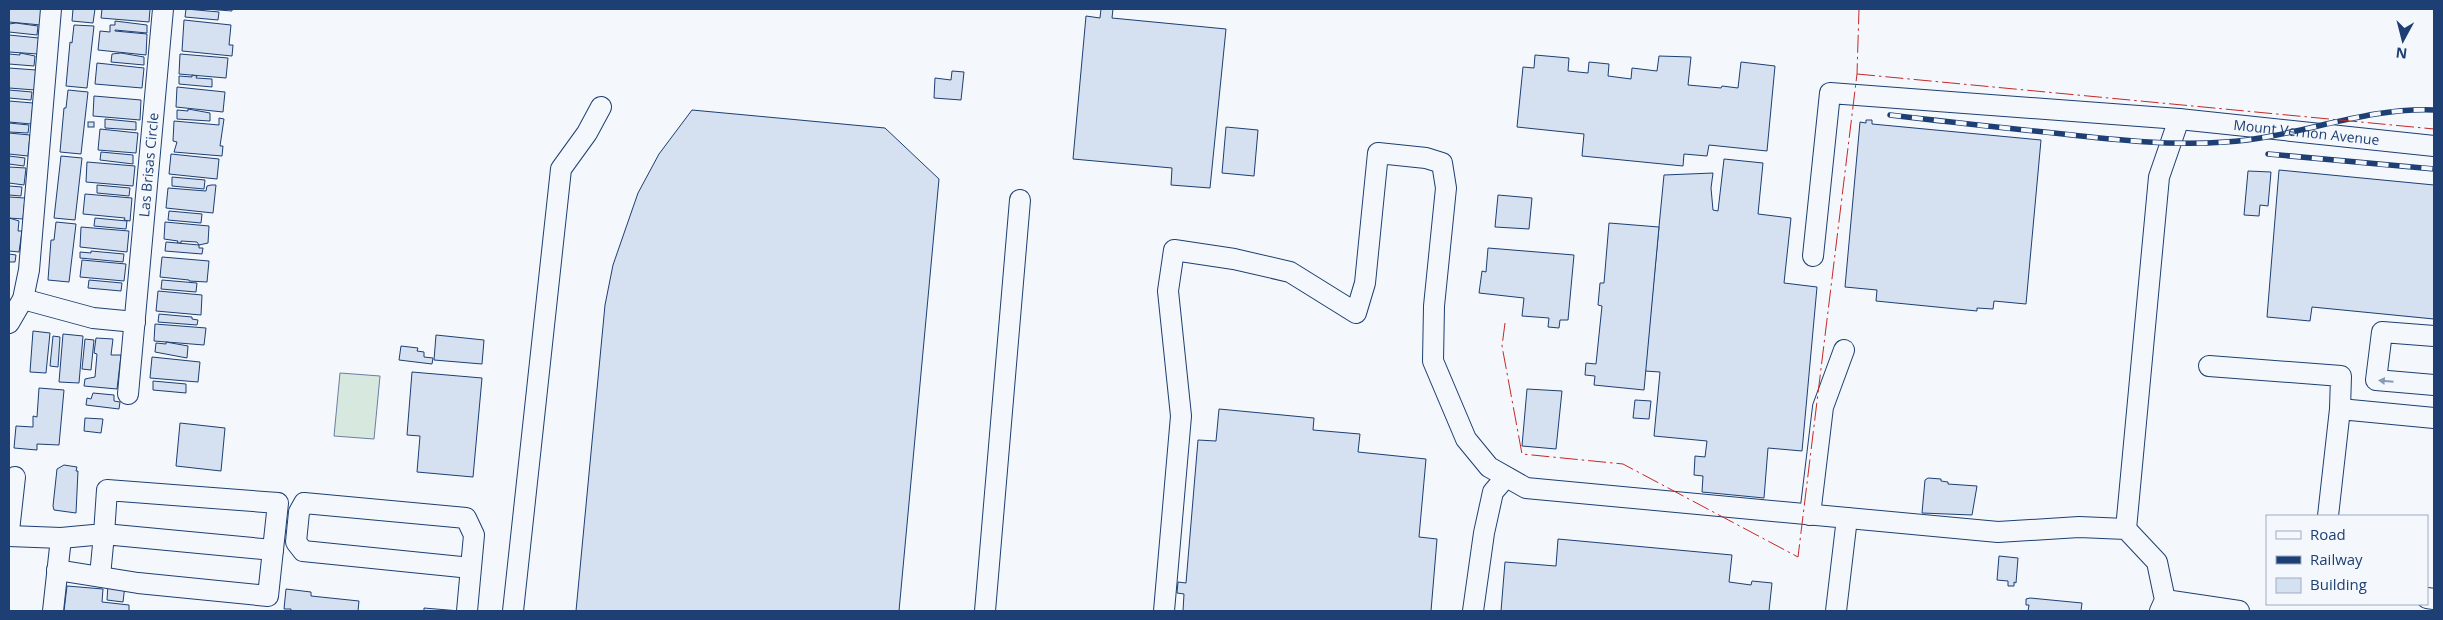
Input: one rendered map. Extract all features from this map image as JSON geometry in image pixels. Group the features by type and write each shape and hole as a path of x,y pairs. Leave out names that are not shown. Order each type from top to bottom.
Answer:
{"street":[{"path":"9,323 24,299 29,270 50,9"},
{"name":"Las Brisas Circle","path":"128,394 163,9"},
{"name":"Mount Vernon Avenue","path":"1813,256 1830,93 2179,119 2434,146"},
{"path":"513,611 561,168 588,133 601,107"},
{"path":"2126,529 2159,177 2179,119"},
{"path":"1164,611 1181,416 1168,291 1174,250 1234,259 1290,272 1356,313 1365,283 1378,153 1426,158 1442,163 1446,188 1434,306 1433,361 1466,439 1489,467 1526,488 1998,532 2079,527 2126,529 2157,562 2163,606 2239,611"},
{"path":"985,611 1020,200"},
{"path":"24,299 93,318 135,322"},
{"path":"2434,336 2382,332 2376,380 2434,385"},
{"path":"1810,515 1823,407 1844,350"},
{"path":"2209,366 2341,376 2340,409 2328,515"},
{"path":"2340,409 2434,418"},
{"path":"9,531 15,477"},
{"path":"1473,611 1484,533 1493,492 1506,477"},
{"path":"57,570 269,603 272,550 278,503 107,490 100,576"},
{"path":"466,611 471,568 474,535 466,518 304,503 298,512 296,542 303,552 471,568"},
{"path":"1836,611 1847,518"},
{"path":"9,536 61,538 104,534 272,550"},
{"path":"53,611 61,538"}],"shaded area":[{"path":"340,373 380,376 374,439 334,436"}],"building":[{"path":"9,9 42,9 41,25 9,22"},
{"path":"73,9 95,9 93,23 72,21"},
{"path":"102,9 150,9 149,22 101,18"},
{"path":"186,9 219,12 218,20 185,17"},
{"path":"206,9 232,9 232,11"},
{"path":"1101,9 1113,9 1112,18 1226,29 1210,188 1171,185 1172,168 1073,159 1086,16 1100,18"},
{"path":"184,20 231,25 229,45 233,45 232,56 182,51"},
{"path":"115,21 147,25 147,33 115,30 147,34 146,55 98,50 100,31 110,32 110,25 115,25"},
{"path":"9,24 38,26 37,35 9,32"},
{"path":"74,25 94,26 87,88 66,86 70,42 72,43"},
{"path":"9,35 39,38 38,54 9,52"},
{"path":"20,53 35,56 34,66 9,64 9,54 20,55"},
{"path":"121,53 144,57 144,65 111,62 112,54"},
{"path":"180,54 228,58 226,78 179,74"},
{"path":"1535,55 1569,58 1568,71 1588,73 1589,62 1609,64 1608,76 1631,79 1632,68 1657,71 1659,56 1691,57 1688,85 1721,88 1722,86 1738,88 1741,62 1775,66 1767,151 1709,145 1707,156 1684,154 1683,166 1582,156 1584,134 1517,127 1523,67 1534,68"},
{"path":"97,63 144,68 142,88 95,84"},
{"path":"9,68 36,70 35,90 9,88"},
{"path":"952,71 964,72 961,100 934,98 935,78 951,80"},
{"path":"192,75 197,76 196,78 212,79 212,87 179,84 179,76 192,77"},
{"path":"177,87 225,92 223,112 176,107"},
{"path":"9,90 32,92 31,100 9,98"},
{"path":"68,90 88,92 81,154 60,152 64,108 66,108"},
{"path":"94,96 141,100 140,120 93,116"},
{"path":"9,101 33,103 31,124 9,122"},
{"path":"188,109 210,113 210,121 177,119 177,110 188,111"},
{"path":"692,110 885,128 939,179 899,611 576,611 605,305 613,265 638,193 659,154"},
{"path":"219,118 224,119 220,146 223,146 222,156 174,152 177,142 173,141 174,121 219,125"},
{"path":"105,119 136,122 136,130 105,128"},
{"path":"1866,120 1872,120 1872,124 2041,140 2026,304 1994,301 1993,309 1977,308 1977,311 1876,301 1877,290 1845,287 1860,122 1866,123"},
{"path":"88,122 94,122 94,127 88,127"},
{"path":"9,123 29,125 28,133 9,132"},
{"path":"1226,127 1258,130 1254,176 1222,173"},
{"path":"100,129 138,133 136,153 98,150"},
{"path":"9,133 30,135 28,156 9,154"},
{"path":"101,152 133,155 133,164 100,160"},
{"path":"171,154 219,159 217,179 169,174"},
{"path":"9,156 25,158 24,166 9,164"},
{"path":"61,156 82,158 75,220 54,218"},
{"path":"1724,159 1763,163 1758,214 1791,218 1784,283 1817,287 1802,451 1768,448 1764,498 1702,492 1703,476 1694,475 1695,456 1705,457 1707,441 1654,436 1660,372 1645,371 1664,175 1713,173 1711,188 1713,210 1718,211"},
{"path":"87,162 135,166 133,186 86,182"},
{"path":"9,167 26,168 24,185 9,183"},
{"path":"2279,170 2434,185 2434,319 2312,307 2310,321 2267,317"},
{"path":"2248,171 2271,172 2268,206 2260,205 2259,216 2244,215"},
{"path":"172,177 205,180 204,189 172,186"},
{"path":"97,185 130,188 129,196 97,193"},
{"path":"216,185 213,213 166,208 168,188 206,191 207,186"},
{"path":"9,186 22,187 21,196 9,195"},
{"path":"85,194 132,198 130,221 124,220 125,218 83,214"},
{"path":"1498,195 1532,198 1529,229 1495,227"},
{"path":"9,197 25,198 23,219 9,218"},
{"path":"169,211 202,214 201,223 168,220"},
{"path":"9,218 19,221 18,231 22,231 19,252 9,251"},
{"path":"95,218 127,221 126,229 94,226"},
{"path":"56,222 76,224 69,282 48,280 51,240 54,240"},
{"path":"165,222 209,226 208,243 199,245 197,242 181,241 181,243 177,243 178,241 164,239"},
{"path":"1609,223 1659,227 1644,390 1594,385 1595,376 1585,375 1586,363 1596,364 1602,306 1598,305 1600,283 1604,283"},
{"path":"81,227 129,231 127,252 80,247"},
{"path":"166,242 199,245 199,248 203,248 202,254 165,251"},
{"path":"1488,248 1574,255 1568,320 1560,320 1559,328 1548,327 1549,318 1522,316 1524,298 1479,293 1482,271 1486,272"},
{"path":"91,251 124,254 123,262 80,258 80,252 91,253"},
{"path":"9,254 16,255 15,262 9,262"},
{"path":"162,257 209,261 207,282 160,277"},
{"path":"82,260 126,264 124,281 80,277"},
{"path":"89,280 122,283 121,291 88,288"},
{"path":"162,280 197,283 196,292 161,289"},
{"path":"158,291 202,295 201,315 156,311"},
{"path":"159,314 192,317 192,319 198,320 197,325 158,322"},
{"path":"155,324 206,328 204,345 154,341"},
{"path":"33,331 50,333 46,373 30,372"},
{"path":"63,334 83,336 79,383 59,382"},
{"path":"436,335 484,340 482,364 434,360"},
{"path":"53,336 60,337 58,367 50,366"},
{"path":"96,338 113,339 111,355 121,355 117,389 84,386 85,379 95,377 97,354 94,353"},
{"path":"85,339 94,340 91,370 82,369"},
{"path":"166,342 188,346 187,358 155,352 156,343 166,344"},
{"path":"401,346 418,348 417,351 424,352 424,357 433,358 432,364 399,360"},
{"path":"152,357 200,362 198,382 150,378"},
{"path":"412,372 482,378 473,477 417,472 420,436 407,435"},
{"path":"153,381 186,384 186,393 153,390"},
{"path":"39,388 64,390 59,445 37,444 37,450 14,448 16,426 33,427 33,416 37,417"},
{"path":"1527,389 1562,391 1556,449 1522,446"},
{"path":"93,393 114,395 114,401 120,402 119,409 86,405 87,398 91,399"},
{"path":"1635,400 1651,401 1649,419 1633,418"},
{"path":"1219,409 1314,418 1313,430 1360,434 1358,452 1426,459 1419,537 1437,539 1431,611 1183,611 1184,594 1177,593 1178,582 1186,583 1198,440 1216,441"},
{"path":"85,418 103,419 101,433 84,431"},
{"path":"180,423 225,428 221,471 176,466"},
{"path":"64,465 77,467 76,471 78,471 76,513 54,510 53,506 57,469"},
{"path":"1928,478 1941,479 1941,481 1948,482 1948,484 1977,486 1972,515 1922,513 1925,480"},
{"path":"1558,539 1732,555 1729,582 1751,585 1752,581 1772,583 1769,611 1501,611 1505,562 1556,566"},
{"path":"1999,556 2018,558 2016,583 2014,582 2014,586 2008,586 2008,581 1997,580"},
{"path":"108,584 125,585 123,602 107,600"},
{"path":"67,586 103,589 102,602 129,605 129,611 64,611"},
{"path":"286,589 311,592 311,596 359,601 358,611 291,611 291,609 284,609"},
{"path":"2026,599 2082,603 2081,611 2028,611 2029,605 2026,605"},
{"path":"424,608 460,611 424,611"}],"railway":[{"path":"1890,115 2144,142 2205,143 2278,135 2381,113 2434,110"},
{"path":"2268,154 2434,169"}],"power":[{"path":"1505,323 1502,346 1522,454 1623,464 1798,557 1857,74 1859,9"},
{"path":"1857,74 2434,129"}]}
